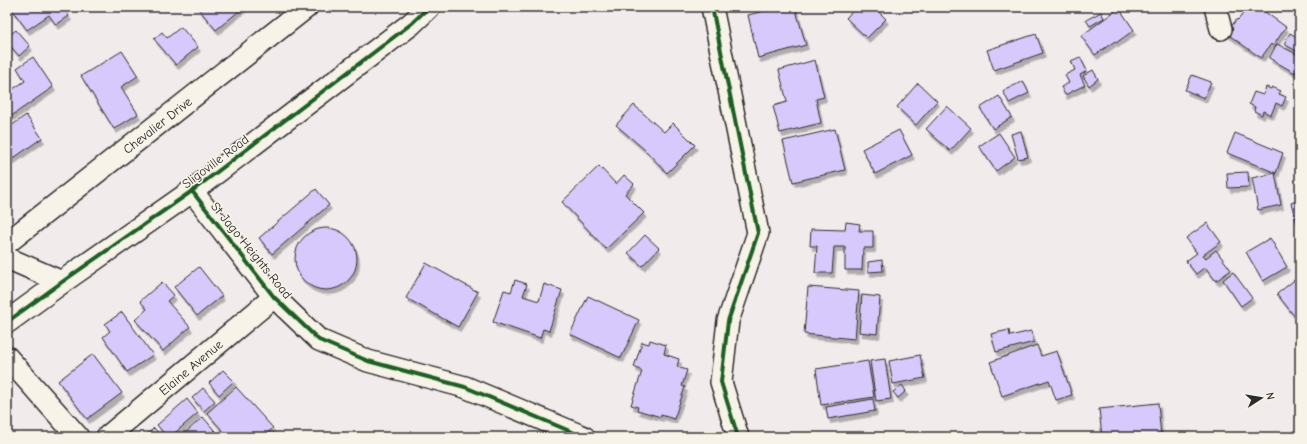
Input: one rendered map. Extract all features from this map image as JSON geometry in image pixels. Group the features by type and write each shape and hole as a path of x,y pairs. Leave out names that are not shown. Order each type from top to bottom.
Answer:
{"street":[{"name":"Chevalier Drive","path":"7,243 307,7"},
{"name":"Sligoville Road","path":"7,322 192,191 411,24 429,7"},
{"path":"712,7 758,232 728,321 721,382 738,437"},
{"path":"1215,7 1221,29"},
{"name":"St Jago Heights Road","path":"192,191 274,297 320,340 368,361 465,387 584,437"},
{"path":"7,258 62,282"},
{"name":"Elaine Avenue","path":"107,437 274,297"},
{"path":"7,357 78,437"}],"building":[{"path":"10,7 63,7 69,16 56,25 49,15 27,30"},
{"path":"197,7 244,7 216,30"},
{"path":"780,7 795,7 806,45 758,58 748,15"},
{"path":"856,7 874,7 886,19 867,38 846,18"},
{"path":"1248,7 1258,7 1286,27 1273,46 1271,44 1261,58 1226,33"},
{"path":"1119,8 1134,30 1116,43 1115,41 1095,55 1081,36"},
{"path":"1101,12 1104,18 1090,26 1086,20"},
{"path":"181,27 198,47 176,65 154,39 162,32 167,38"},
{"path":"16,30 30,46 19,56 7,42 7,37"},
{"path":"1290,33 1300,39 1300,53 1284,44"},
{"path":"1036,34 1043,53 994,70 987,50"},
{"path":"1277,44 1300,56 1300,64 1295,73 1269,58"},
{"path":"122,51 138,76 121,87 138,114 114,129 81,76"},
{"path":"33,57 53,87 7,119 7,93 25,81 17,68"},
{"path":"1080,57 1087,71 1080,75 1085,85 1065,95 1061,87 1069,83 1065,75 1075,70 1071,61"},
{"path":"815,60 824,97 816,99 821,123 780,133 773,106 787,102 779,70"},
{"path":"1093,70 1098,79 1089,86 1083,76"},
{"path":"1192,75 1211,82 1204,98 1185,90"},
{"path":"1023,81 1029,93 1009,103 1003,91"},
{"path":"918,83 937,101 916,125 897,107"},
{"path":"1266,87 1271,89 1272,87 1281,91 1279,94 1286,97 1282,106 1276,103 1271,115 1263,111 1262,115 1254,111 1255,107 1249,104 1254,92 1263,95"},
{"path":"999,96 1012,117 993,129 980,108"},
{"path":"634,105 664,132 673,123 695,145 667,173 645,150 616,125"},
{"path":"947,106 971,128 950,151 926,129"},
{"path":"26,115 42,138 11,160 7,154 7,129"},
{"path":"835,129 845,170 793,182 783,141"},
{"path":"899,130 912,155 875,174 862,149"},
{"path":"1021,131 1028,157 1018,159 1011,134"},
{"path":"999,133 1015,157 996,171 979,146"},
{"path":"1235,133 1283,153 1276,173 1227,153"},
{"path":"599,166 616,184 624,175 634,184 625,194 644,213 606,249 562,202"},
{"path":"1248,172 1249,187 1228,188 1227,173"},
{"path":"1275,173 1281,205 1258,210 1252,178"},
{"path":"316,189 329,205 272,254 259,238"},
{"path":"1300,200 1300,223 1297,224 1291,203"},
{"path":"846,222 860,224 859,231 873,231 873,248 863,248 862,270 845,270 845,247 834,247 832,273 815,273 817,246 810,246 811,229 845,230"},
{"path":"1207,223 1221,242 1203,255 1206,258 1216,250 1231,270 1216,281 1205,267 1196,274 1186,261 1197,253 1186,238"},
{"path":"326,228 338,231 348,237 354,247 357,259 354,271 348,281 338,287 326,290 314,287 304,281 298,271 295,259 298,247 304,237 314,231"},
{"path":"645,235 659,248 642,266 628,253"},
{"path":"1270,238 1287,267 1263,281 1246,252"},
{"path":"882,260 883,271 868,272 868,262"},
{"path":"426,263 478,292 458,327 406,298"},
{"path":"199,267 222,296 197,316 174,287"},
{"path":"1233,272 1252,298 1241,306 1223,280"},
{"path":"1298,277 1300,280 1300,313 1295,317 1277,294"},
{"path":"515,280 527,284 523,296 539,301 544,284 562,290 549,331 543,329 540,338 493,322 504,290 511,292"},
{"path":"162,282 174,295 167,301 190,327 163,351 135,320 147,309 140,301"},
{"path":"808,287 859,291 855,339 804,334"},
{"path":"862,295 880,297 877,334 859,332"},
{"path":"588,296 639,320 621,358 570,334"},
{"path":"122,312 153,355 127,372 103,337 110,331 105,324"},
{"path":"1009,330 1010,336 1031,331 1034,342 996,352 991,334"},
{"path":"650,340 666,345 664,354 679,359 677,367 687,370 682,386 685,387 674,419 637,410 638,407 631,405 642,371 634,367 642,342 649,344"},
{"path":"1037,345 1041,356 1057,351 1072,395 1056,400 1049,380 1002,396 990,362"},
{"path":"93,354 122,393 87,419 58,381"},
{"path":"920,355 925,378 893,384 889,361"},
{"path":"885,359 891,399 876,401 870,361"},
{"path":"868,361 874,397 821,405 816,369"},
{"path":"223,370 234,381 219,395 209,383"},
{"path":"902,385 906,391 898,398 893,392"},
{"path":"236,387 273,428 263,437 228,437 207,413"},
{"path":"203,388 215,401 204,411 192,398"},
{"path":"187,399 198,413 170,437 167,437 157,425"},
{"path":"873,399 875,411 828,419 826,407"},
{"path":"1158,403 1161,437 1102,437 1099,409"},
{"path":"203,417 220,437 180,437"},
{"path":"154,428 162,437 144,437"}],"cycle path":[{"path":"7,322 192,191 411,24 429,7"},
{"path":"712,7 758,233 728,321 721,382 738,437"},
{"path":"192,191 274,297 319,340 368,361 465,387 584,437"}]}
